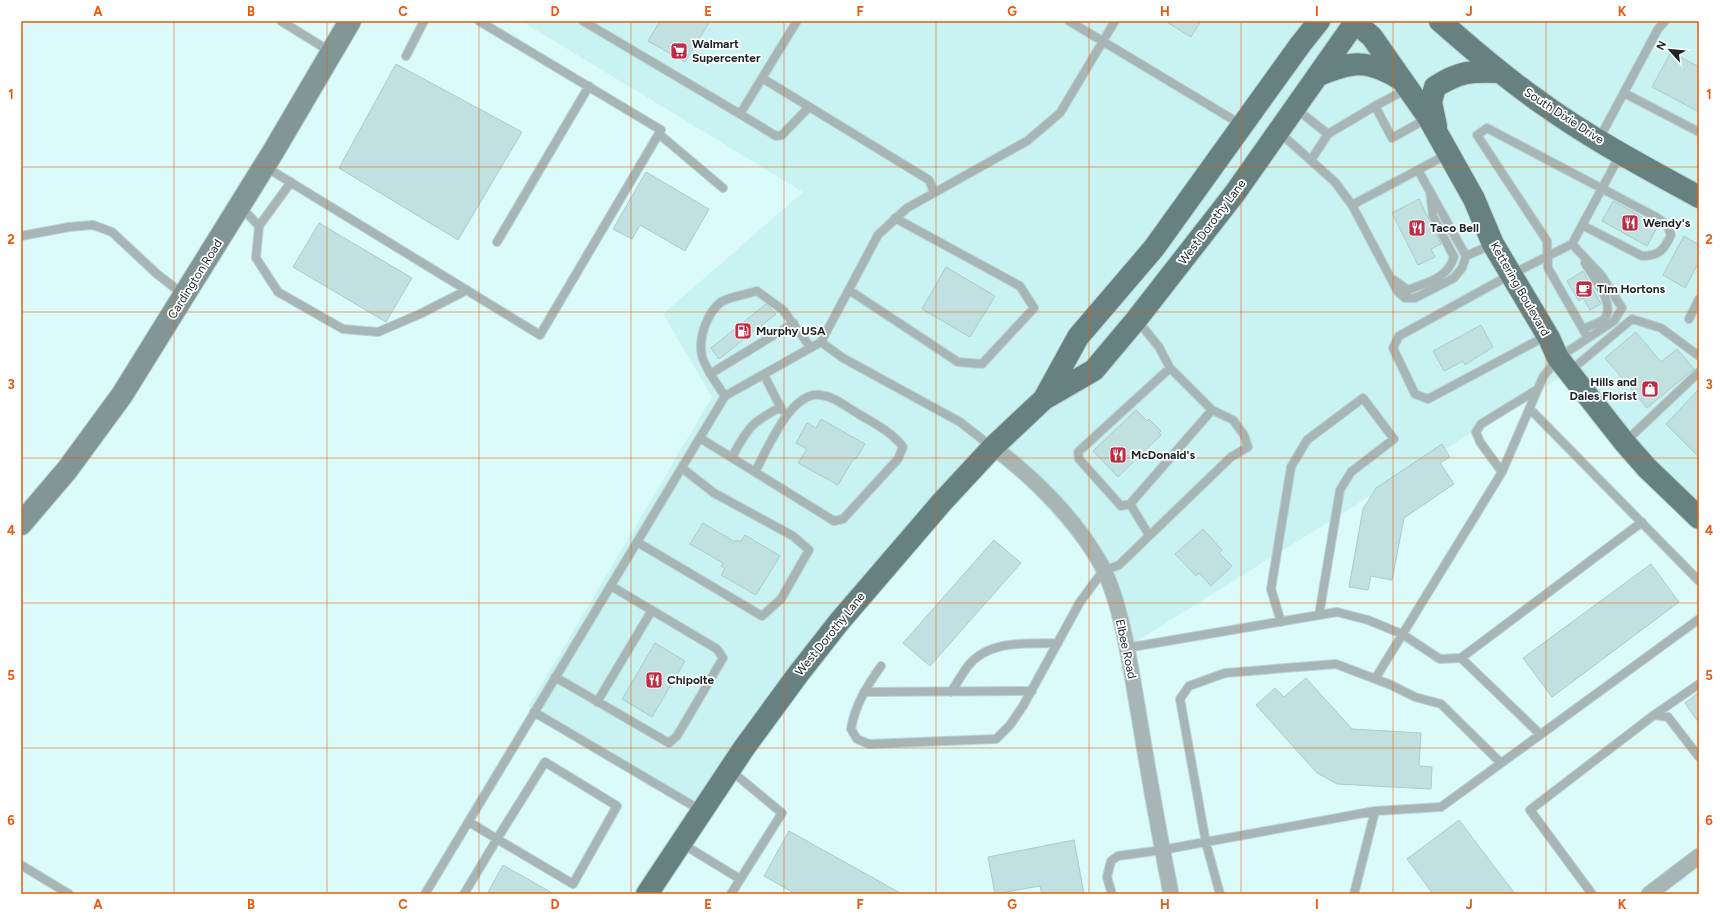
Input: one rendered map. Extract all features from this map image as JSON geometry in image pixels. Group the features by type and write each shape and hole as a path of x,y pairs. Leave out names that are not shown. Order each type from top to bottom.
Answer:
{"main road":[{"path":"1300,45 1309,21"},
{"name":"West Dorothy Lane","path":"1044,399 1078,337 1154,248 1300,45 1319,21"},
{"name":"West Dorothy Lane","path":"647,894 729,770 799,673 839,622 932,513 993,447 1044,399 1094,370 1136,320 1235,193 1355,21"},
{"name":"Kettering Boulevard","path":"1355,21 1372,37 1433,121 1474,199 1493,244 1564,365 1625,443 1647,468 1698,514"},
{"name":"South Dixie Drive","path":"1444,24 1500,72 1548,108 1621,153 1699,197"},
{"path":"1317,76 1341,66 1374,66 1384,70 1406,85"},
{"path":"1433,121 1431,102 1435,87 1453,76 1475,71 1500,72"}],"street":[{"name":"Cardington Road","path":"21,524 67,470 118,401 264,166 350,21"},
{"name":"Elbee Road","path":"993,447 1018,466 1051,498 1072,522 1098,559 1103,571 1119,617 1126,648 1171,894"},
{"path":"1649,894 1699,856"}],"lane":[{"path":"281,21 332,52"},
{"path":"406,56 424,21"},
{"path":"264,166 540,335 661,130 479,21"},
{"path":"583,21 776,136 782,136 810,107"},
{"path":"740,114 797,21"},
{"path":"1069,21 1242,125"},
{"path":"425,894 725,396 821,342 878,235 907,208 1027,141 1060,113 1115,21"},
{"path":"1599,140 1658,29 1665,21"},
{"path":"762,78 929,180 934,192"},
{"path":"1311,160 1328,134 1375,106 1406,85"},
{"path":"497,242 588,86"},
{"path":"1624,93 1699,132"},
{"path":"1375,106 1392,138 1433,121"},
{"path":"1295,108 1328,134"},
{"path":"1582,225 1642,256 1653,256 1665,248 1671,235 1667,225 1656,217 1487,128 1477,135 1547,241 1548,268 1588,338"},
{"path":"1279,131 1335,182 1352,205 1398,292 1405,298 1415,298 1454,278 1462,268 1466,256 1418,170"},
{"path":"659,134 723,188"},
{"path":"1547,335 1428,399 1415,394 1393,348 1399,336 1510,275 1572,244 1621,153"},
{"path":"1352,205 1449,154"},
{"path":"290,182 259,226 256,258 278,292 343,329 378,332 420,314 467,290"},
{"path":"1389,275 1408,290 1442,276 1450,268 1454,257 1433,216 1430,191"},
{"path":"240,205 259,226"},
{"path":"849,290 958,362 976,364 982,364 1034,308 1020,286 896,218"},
{"path":"21,236 69,227 94,225 112,232 157,274 184,296"},
{"path":"1466,256 1493,244"},
{"path":"1564,365 1588,338 1614,321 1622,308 1602,276 1572,244"},
{"path":"1578,251 1609,304 1608,314 1602,321 1583,329"},
{"path":"725,396 710,374 702,355 702,335 708,317 722,302 757,291 783,310 811,348"},
{"path":"1689,319 1699,299"},
{"path":"1375,679 1502,472 1543,377 1564,365 1632,319 1661,328 1699,356"},
{"path":"881,666 864,692 853,715 851,729 857,739 868,744 996,739 1010,726 1032,691 1080,602 1103,571 1118,565 1231,457 1248,447 1244,435 1233,420 1212,410 1170,368 1159,347 1136,320"},
{"path":"710,374 794,324"},
{"path":"821,342 843,358 960,422 993,447"},
{"path":"1170,368 1078,452 1079,459 1121,506 1130,504 1212,410"},
{"path":"1625,443 1699,372"},
{"path":"764,375 786,416"},
{"path":"1502,472 1480,442 1476,432 1481,424 1538,389"},
{"path":"700,438 834,521 843,519 898,459 902,447 895,437 834,398 820,395 802,399 786,416 755,472"},
{"path":"1281,622 1271,589 1291,467 1307,440 1363,398 1394,439 1351,472 1340,490 1319,615"},
{"path":"732,457 748,428 761,417 781,407"},
{"path":"1530,409 1699,581"},
{"path":"637,542 762,616 781,599 809,550 792,536 714,493 682,468"},
{"path":"1130,504 1149,535"},
{"path":"1126,648 1337,612 1368,620 1402,634 1440,659 1461,658 1642,522"},
{"path":"555,677 669,743 677,736 723,658 718,649 610,586"},
{"path":"597,702 652,610"},
{"path":"1112,894 1108,877 1111,861 1118,856 1162,850 1375,811 1441,807 1699,619"},
{"path":"951,692 969,664 988,651 1011,644 1058,643"},
{"path":"1461,658 1540,734"},
{"path":"1220,894 1206,842 1180,699 1189,686 1225,673 1336,664 1415,697 1441,704 1501,763"},
{"path":"1592,894 1530,810 1654,715 1699,684"},
{"path":"864,692 1032,691"},
{"path":"534,712 702,811"},
{"path":"1654,715 1668,717 1699,757"},
{"path":"464,894 497,839 545,762 617,806 573,884 497,839 469,822"},
{"path":"729,770 782,813 731,894"},
{"path":"1354,894 1375,811"},
{"path":"681,843 740,879"},
{"path":"21,865 69,894"}],"shaded area":[{"path":"521,21 1699,21 1699,509 1569,372 1126,648 1103,571 993,447 702,811 529,706 712,397 663,314 803,192"}],"building":[{"name":"Walmart Supercenter","path":"660,21 710,21 685,62 648,41"},
{"path":"1165,21 1201,21 1191,37"},
{"path":"1671,52 1699,67 1699,112 1652,87"},
{"path":"396,64 522,132 458,240 339,168"},
{"path":"646,172 709,209 685,251 640,225 632,239 613,229"},
{"name":"Taco Bell","path":"1419,199 1441,244 1431,249 1435,257 1418,265 1392,213"},
{"name":"Wendy's","path":"1613,201 1658,226 1647,246 1602,221"},
{"path":"319,223 412,278 386,322 293,267"},
{"path":"1684,236 1699,245 1699,262 1685,288 1663,275"},
{"path":"946,267 995,296 970,337 922,309"},
{"name":"Tim Hortons","path":"1583,271 1601,304 1590,310 1583,298 1579,301 1567,281"},
{"name":"Murphy USA","path":"766,304 776,314 719,359 711,348"},
{"path":"1481,325 1493,347 1465,365 1463,361 1444,371 1433,351"},
{"name":"Hills and Dales Florist","path":"1636,332 1661,362 1677,349 1694,369 1647,408 1605,358"},
{"path":"1699,389 1699,457 1666,424"},
{"path":"1136,410 1147,421 1149,419 1161,431 1159,433 1161,435 1118,477 1093,451"},
{"path":"821,419 865,444 856,459 854,458 838,485 798,463 807,449 796,443 807,423 816,428"},
{"path":"1442,444 1450,457 1440,463 1454,484 1404,518 1392,580 1371,576 1368,590 1349,587 1363,509 1376,488"},
{"path":"703,523 735,542 736,540 740,542 745,535 780,556 756,595 721,575 725,569 721,566 723,563 690,544"},
{"path":"1203,529 1222,550 1219,553 1232,566 1211,586 1199,573 1196,576 1175,554"},
{"path":"994,540 1021,563 930,666 903,643"},
{"path":"1651,564 1679,602 1552,697 1523,658"},
{"name":"Chipolte","path":"655,643 685,661 652,717 622,699"},
{"path":"1306,678 1352,729 1421,733 1419,766 1432,767 1431,789 1337,784 1317,773 1256,705 1275,688 1284,697"},
{"path":"1699,692 1699,723 1685,703"},
{"path":"1459,820 1515,894 1433,894 1407,859"},
{"path":"789,831 902,894 796,894 764,876"},
{"path":"1074,840 1084,894 1042,894 1040,886 995,894 988,857"},
{"path":"503,865 554,894 487,894"}],"place":[{"name":"Walmart Supercenter","path":"679,51"},
{"name":"Wendy's","path":"1630,223"},
{"name":"Taco Bell","path":"1417,228"},
{"name":"Tim Hortons","path":"1584,289"},
{"name":"Murphy USA","path":"743,331"},
{"name":"Hills and Dales Florist","path":"1650,389"},
{"name":"McDonald's","path":"1118,455"},
{"name":"Chipolte","path":"654,680"}]}
